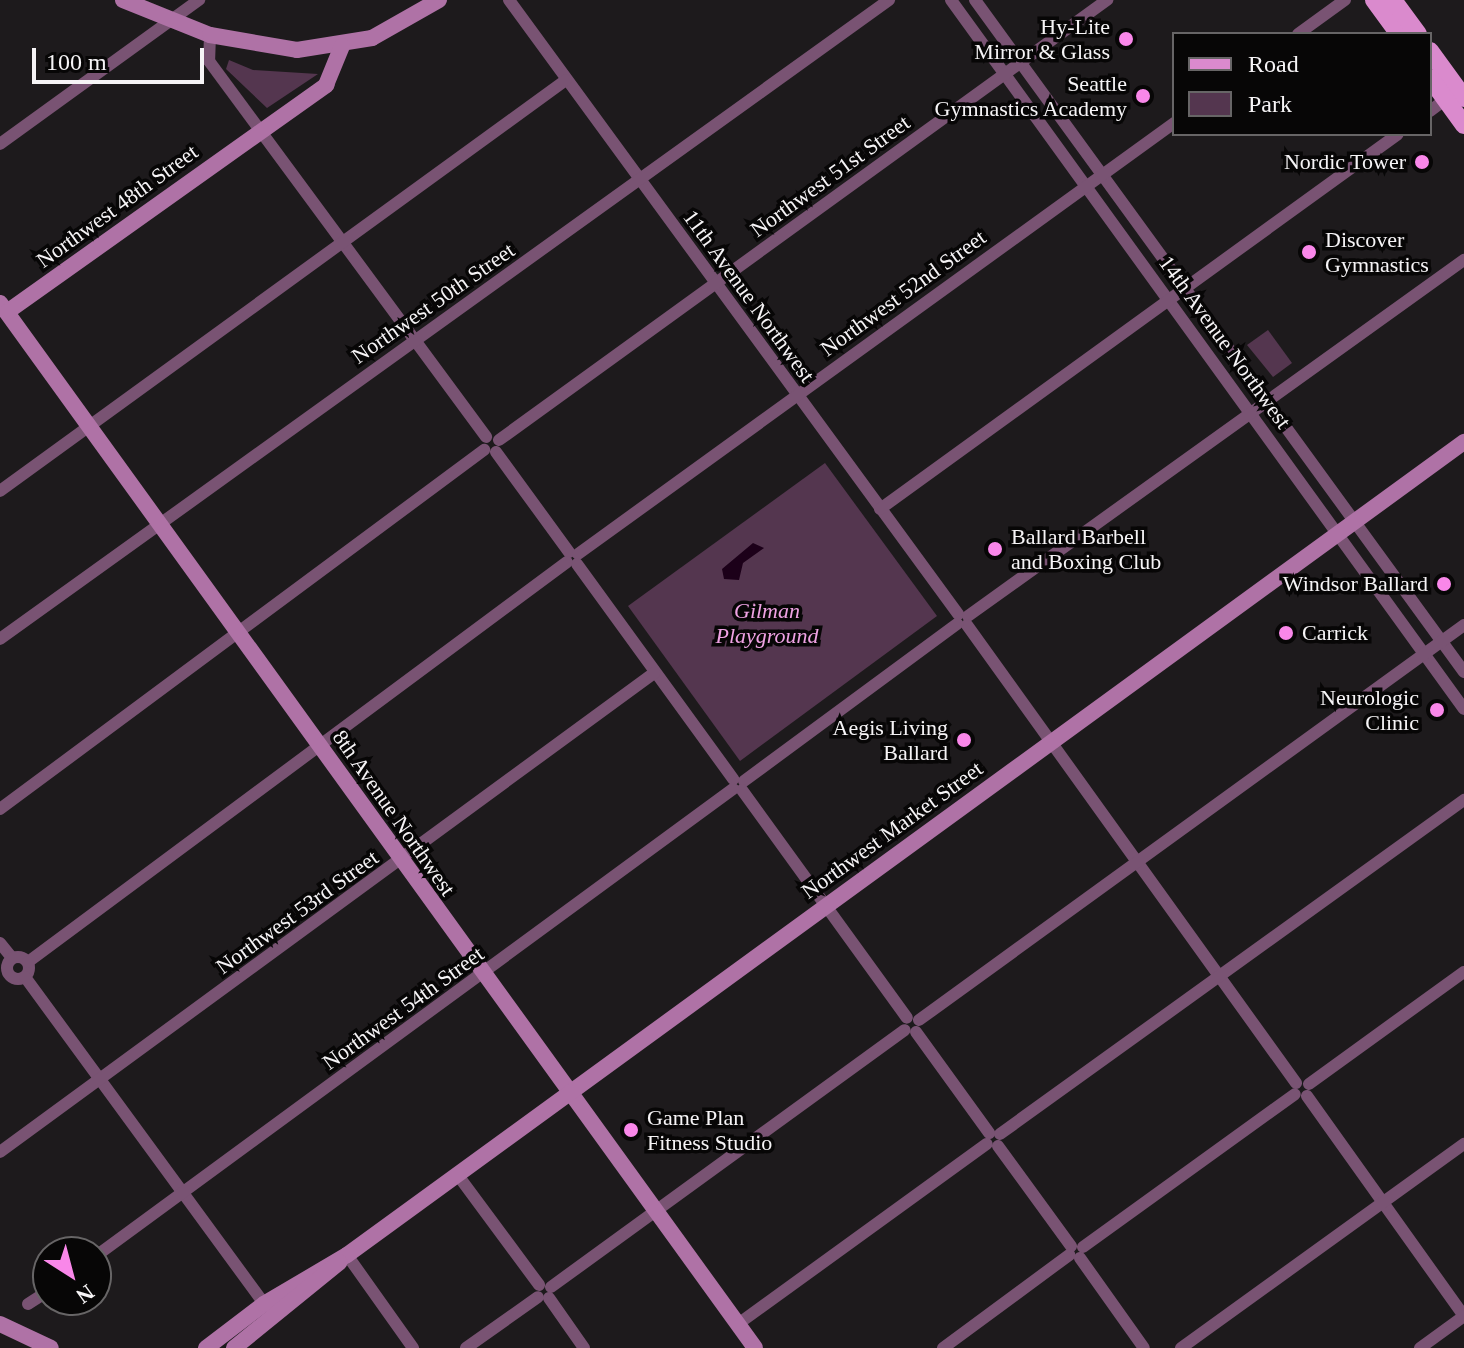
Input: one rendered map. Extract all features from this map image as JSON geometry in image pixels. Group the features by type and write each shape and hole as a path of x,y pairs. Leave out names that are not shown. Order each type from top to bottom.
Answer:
{"main road":[{"path":"134,2 210,35 281,50 342,46 385,33 439,0"},
{"path":"1374,0 1398,32"},
{"path":"1393,0 1417,32"},
{"name":"Northwest 48th Street","path":"2,311 326,85 342,46"},
{"path":"1432,54 1458,93 1464,125"},
{"path":"1432,79 1458,93"},
{"name":"8th Avenue Northwest","path":"2,311 755,1348"},
{"name":"Northwest Market Street","path":"236,1348 347,1255 568,1091 1464,442"},
{"name":"Northwest Market Street","path":"206,1348 264,1304 347,1255"},
{"path":"0,1324 51,1348"}],"street":[{"path":"0,144 199,0"},
{"name":"11th Avenue Northwest","path":"509,0 1138,862 1464,1316"},
{"name":"Northwest 50th Street","path":"0,639 889,0"},
{"name":"14th Avenue Northwest","path":"951,0 1464,709"},
{"name":"14th Avenue Northwest","path":"975,0 1464,672"},
{"name":"Northwest 51st Street","path":"0,809 491,445 1107,0"},
{"path":"1301,32 1345,0"},
{"path":"210,35 209,61 491,445 1144,1348"},
{"path":"0,491 566,80"},
{"path":"1432,110 1458,93"},
{"name":"Northwest 52nd Street","path":"28,962 796,394 1172,124"},
{"path":"880,509 1395,136"},
{"name":"Northwest 54th Street","path":"112,1245 962,620 1464,260"},
{"path":"466,1348 1464,625"},
{"name":"Northwest 53rd Street","path":"0,1152 654,673"},
{"path":"738,1324 1464,800"},
{"path":"0,943 12,958 28,962 25,977 98,1081 264,1304"},
{"path":"12,958 4,978 25,977"},
{"path":"943,1348 1464,972"},
{"path":"1181,1348 1464,1144"},
{"path":"457,1174 584,1348"},
{"path":"347,1255 413,1348"},
{"path":"28,1304 32,1301"},
{"path":"1420,1348 1464,1316"}],"green space":[{"path":"229,60 253,70 318,74 267,108 226,69"},
{"path":"1268,330 1292,363 1273,377 1247,345"},
{"name":"Gilman Playground","path":"825,463 937,616 740,761 628,606"}],"shaded area":[{"path":"753,543 764,548 743,563 739,580 724,579 722,569"}],"place":[{"name":"Hy-Lite Mirror & Glass","path":"1126,39"},
{"name":"Seattle Gymnastics Academy","path":"1143,96"},
{"name":"Nordic Tower","path":"1422,162"},
{"name":"Discover Gymnastics","path":"1309,252"},
{"name":"Ballard Barbell and Boxing Club","path":"995,549"},
{"name":"Windsor Ballard","path":"1444,584"},
{"name":"Carrick","path":"1286,633"},
{"name":"Neurologic Clinic","path":"1437,710"},
{"name":"Aegis Living Ballard","path":"964,740"},
{"name":"Game Plan Fitness Studio","path":"631,1130"}]}
